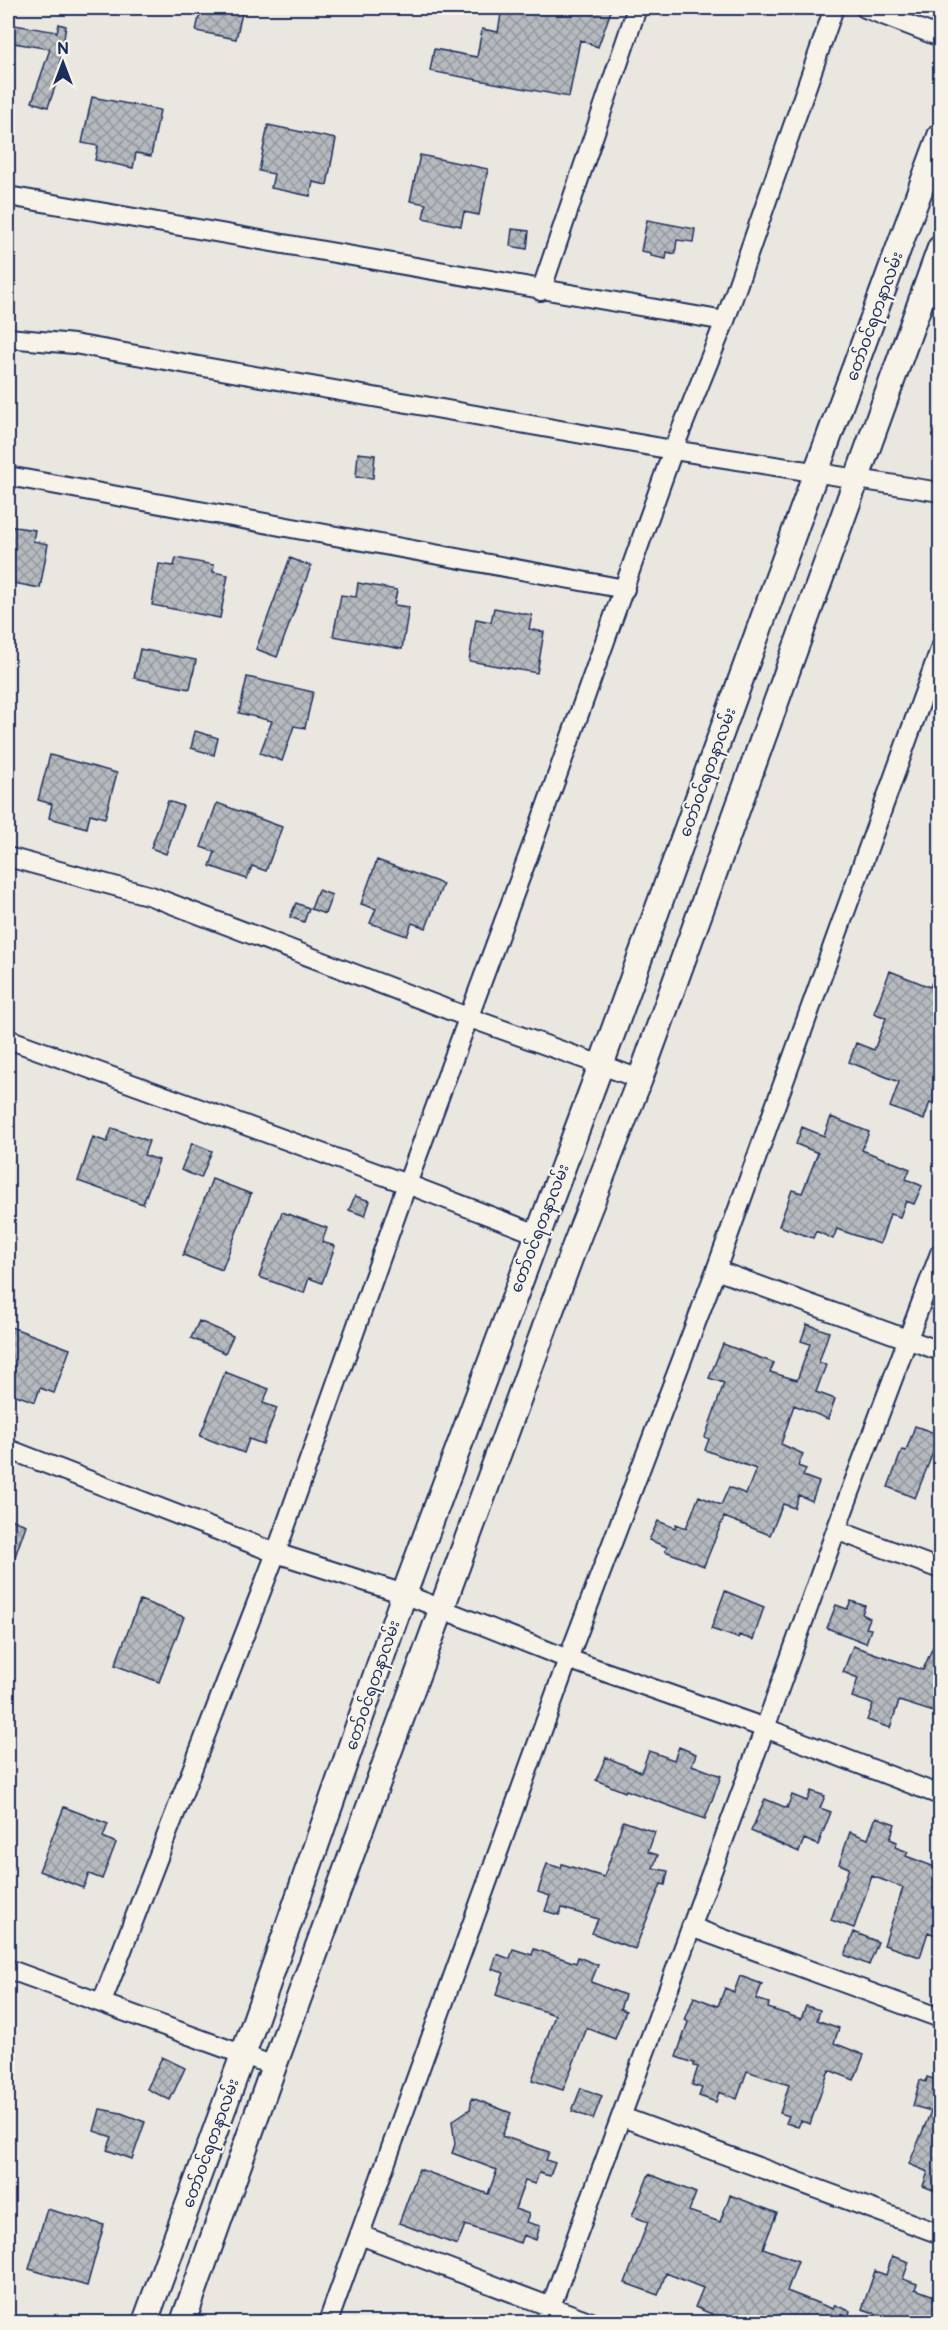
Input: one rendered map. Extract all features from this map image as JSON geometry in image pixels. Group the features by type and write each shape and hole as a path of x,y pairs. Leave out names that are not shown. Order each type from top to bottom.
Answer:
{"main road":[{"name":"တော်ဝင်ရတနာလမ်း","path":"145,2322 243,2055 404,1594 601,1065 940,136"},
{"name":"တော်ဝင်ရတနာလမ်း","path":"183,2322 273,2066 575,1245 640,1079 940,248"}],"street":[{"path":"541,291 638,8"},
{"path":"102,2002 276,1552 407,1184 470,1018 625,589 673,450 725,321 834,8"},
{"path":"865,8 940,37"},
{"path":"8,196 541,291 725,321"},
{"path":"8,338 74,344 673,450 857,477 940,492"},
{"path":"8,476 625,589"},
{"path":"328,2322 568,1659 716,1270 940,649"},
{"path":"8,857 151,896 470,1018 640,1079"},
{"path":"8,1040 407,1184 537,1234"},
{"path":"547,2315 940,1253"},
{"path":"716,1270 940,1351"},
{"path":"8,1449 276,1552 404,1594 568,1659 765,1728 940,1795"},
{"path":"836,1530 940,1569"},
{"path":"691,1927 940,2018"},
{"path":"8,1969 273,2066"},
{"path":"622,2116 940,2234"},
{"path":"360,2235 547,2315 591,2322"}],"building":[{"path":"201,8 242,13 236,39 196,31"},
{"path":"502,8 612,8 598,47 580,40 569,97 430,71 434,49 477,57 482,29 498,32"},
{"path":"8,24 57,32 59,24 66,26 60,63 63,64 48,107 32,102 50,49 8,42"},
{"path":"92,97 160,110 151,156 136,153 133,168 95,160 98,146 82,143"},
{"path":"268,125 336,139 327,185 313,182 310,196 271,188 274,174 259,171"},
{"path":"420,155 488,169 479,215 464,212 461,226 423,218 426,204 410,201"},
{"path":"647,220 695,229 693,242 677,240 675,254 667,252 666,259 651,256 651,253 641,251"},
{"path":"512,229 529,231 527,249 510,246"},
{"path":"358,453 375,455 373,478 356,477"},
{"path":"8,526 35,530 33,541 48,544 40,588 8,582"},
{"path":"176,558 214,565 213,572 228,575 220,618 152,605 159,564 174,566"},
{"path":"290,558 311,566 277,657 256,649"},
{"path":"358,583 397,590 394,605 409,607 402,649 333,636 341,595 356,597"},
{"path":"494,608 532,615 529,629 544,632 537,673 469,661 476,619 491,622"},
{"path":"140,649 196,660 190,689 134,678"},
{"path":"247,677 313,692 305,728 294,726 282,761 260,753 272,721 239,713"},
{"path":"195,731 218,738 214,755 191,748"},
{"path":"50,755 117,773 105,818 90,814 87,828 49,818 52,804 38,800"},
{"path":"168,801 183,806 166,854 151,848"},
{"path":"217,803 282,827 266,871 252,866 247,879 210,866 215,852 201,847"},
{"path":"377,860 443,884 426,928 412,923 407,936 370,923 376,909 361,904"},
{"path":"318,890 332,895 325,914 311,909"},
{"path":"296,903 309,908 304,922 290,917"},
{"path":"940,963 940,1106 930,1102 924,1120 890,1107 899,1082 849,1062 856,1043 874,1050 886,1018 874,1013 890,971 930,987"},
{"path":"831,1117 869,1132 862,1150 910,1169 906,1179 922,1186 914,1204 906,1201 900,1217 890,1214 880,1244 837,1229 833,1239 816,1231 813,1238 779,1226 792,1190 802,1193 818,1153 796,1144 802,1127 824,1136"},
{"path":"112,1128 149,1141 144,1155 159,1160 143,1204 78,1181 93,1137 107,1142"},
{"path":"192,1143 212,1151 201,1178 181,1170"},
{"path":"212,1179 251,1194 222,1270 183,1255"},
{"path":"355,1196 370,1201 365,1216 349,1210"},
{"path":"282,1212 327,1228 322,1242 335,1246 322,1283 309,1278 304,1293 259,1277"},
{"path":"199,1321 233,1336 225,1353 191,1338"},
{"path":"807,1324 829,1332 819,1362 826,1365 816,1392 835,1399 828,1419 794,1405 781,1444 803,1454 798,1466 806,1469 803,1476 819,1482 812,1501 799,1495 794,1508 783,1504 770,1535 724,1517 704,1566 665,1551 667,1547 649,1540 658,1521 675,1528 676,1524 686,1528 699,1496 721,1505 729,1487 746,1494 756,1469 705,1450 709,1439 705,1437 724,1383 709,1378 723,1344 774,1363 770,1372 797,1380 810,1344 801,1341"},
{"path":"8,1326 70,1349 54,1393 40,1388 35,1402 8,1392"},
{"path":"225,1372 269,1389 263,1403 277,1408 263,1444 249,1439 244,1453 200,1436"},
{"path":"915,1426 940,1435 915,1498 888,1487 902,1450 906,1451"},
{"path":"8,1518 26,1525 10,1571 8,1571"},
{"path":"725,1591 764,1607 753,1640 739,1635 738,1638 711,1629"},
{"path":"140,1600 184,1617 159,1682 115,1665"},
{"path":"851,1601 865,1606 862,1614 870,1618 866,1628 871,1629 866,1643 827,1628 836,1605 847,1609"},
{"path":"940,1630 940,1714 899,1701 890,1728 867,1720 873,1704 852,1697 858,1678 843,1672 853,1646 923,1670"},
{"path":"679,1747 696,1754 692,1765 721,1776 705,1819 596,1780 606,1757 641,1772 649,1751 674,1760"},
{"path":"811,1791 825,1796 820,1808 831,1812 818,1845 804,1839 799,1852 751,1831 765,1799 787,1808 792,1795 807,1801"},
{"path":"64,1807 108,1824 103,1837 116,1843 102,1879 89,1874 83,1888 39,1871"},
{"path":"876,1817 895,1824 890,1839 897,1842 895,1847 908,1852 906,1856 940,1869 940,1937 928,1932 920,1957 884,1945 903,1888 899,1886 872,1876 854,1928 831,1920 849,1868 839,1864 850,1832 868,1839"},
{"path":"623,1821 655,1832 648,1852 658,1855 653,1868 668,1871 665,1885 661,1884 635,1949 592,1933 598,1919 562,1908 559,1915 545,1911 550,1896 538,1892 547,1864 561,1868 562,1864 604,1877"},
{"path":"854,1932 878,1942 869,1965 845,1955"},
{"path":"513,1949 532,1955 534,1949 576,1963 578,1957 598,1965 591,1982 625,1995 620,2009 626,2011 615,2039 587,2028 563,2090 532,2080 555,2015 496,1995 504,1973 492,1969 497,1954 510,1959"},
{"path":"740,1976 762,1984 756,1999 769,2003 768,2008 801,2019 806,2006 820,2010 817,2020 839,2028 834,2043 864,2055 854,2080 829,2070 810,2124 801,2121 798,2127 786,2123 789,2116 780,2113 789,2085 747,2071 737,2099 719,2092 716,2102 699,2096 702,2088 692,2085 698,2067 694,2066 694,2063 676,2057 688,2022 685,2020 694,1997 718,2006 725,1988 734,1992"},
{"path":"162,2057 185,2068 170,2100 147,2089"},
{"path":"927,2077 940,2081 940,2193 923,2186 928,2172 909,2164 931,2111 913,2106 920,2080 926,2082"},
{"path":"581,2088 602,2096 593,2119 572,2111"},
{"path":"472,2098 511,2113 502,2136 549,2152 546,2160 555,2163 550,2176 539,2173 535,2184 525,2181 515,2209 529,2214 526,2222 540,2226 536,2240 523,2235 520,2243 465,2225 457,2245 399,2223 419,2169 488,2194 497,2170 452,2153 455,2144 452,2121 470,2109"},
{"path":"100,2109 121,2113 145,2122 132,2159 107,2150 112,2137 94,2131"},
{"path":"649,2174 696,2193 689,2211 720,2222 730,2195 777,2213 763,2248 798,2261 787,2291 833,2309 835,2305 850,2311 849,2315 865,2322 757,2322 734,2314 731,2322 695,2307 703,2288 666,2273 658,2295 625,2283 648,2222 632,2216"},
{"path":"47,2209 104,2225 87,2286 29,2269"},
{"path":"892,2256 909,2262 903,2279 917,2284 915,2289 940,2298 939,2322 923,2322 906,2317 903,2322 862,2309 875,2271 886,2275"}]}
